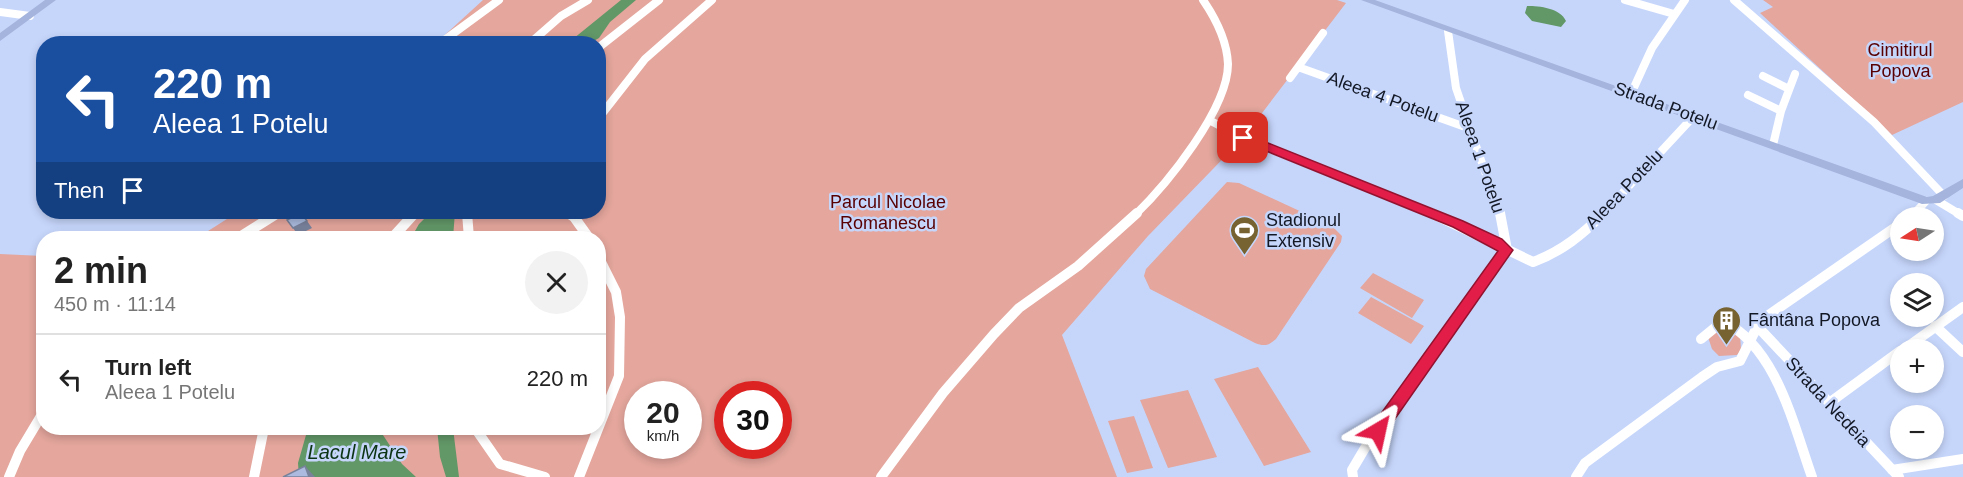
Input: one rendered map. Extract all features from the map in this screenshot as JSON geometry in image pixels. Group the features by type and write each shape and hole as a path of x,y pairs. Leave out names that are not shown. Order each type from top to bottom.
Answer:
{"main road":[{"path":"0,38 42,0"},
{"path":"0,31 51,0"},
{"name":"Strada Potelu","path":"1366,0 1773,145 1935,199"},
{"path":"1935,199 1963,183"}],"street":[{"path":"451,36 499,0"},
{"path":"538,36 561,16 588,0"},
{"path":"606,42 659,0"},
{"path":"606,109 645,59 712,0"},
{"path":"881,477 926,411 970,360 1014,313 1077,267 1131,220 1159,190 1209,120 1227,76 1226,46 1217,19 1203,0"},
{"path":"1625,0 1674,14"},
{"path":"1631,94 1652,48 1684,0"},
{"path":"1734,0 1874,122 1935,199 1924,207"},
{"path":"0,12 26,15"},
{"name":"Aleea 1 Potelu","path":"1448,31 1456,88 1468,128 1504,226 1507,250"},
{"path":"1290,78 1323,33"},
{"name":"Aleea 4 Potelu","path":"1298,67 1468,128"},
{"path":"1773,145 1781,111 1795,74"},
{"path":"1763,76 1789,89"},
{"path":"1748,96 1781,111"},
{"name":"Aleea Potelu","path":"1507,250 1533,262 1540,261 1565,246 1606,213 1694,116"},
{"name":"Aleea 1 Potelu","path":"1209,120 1243,138 1458,224 1497,242 1507,250"},
{"name":"Strada Potelu","path":"1935,199 1963,216"},
{"path":"249,231 269,219"},
{"path":"398,231 410,219"},
{"path":"1576,477 1585,463 1701,378 1717,367 1740,361 1753,340 1760,321 1890,231"},
{"path":"1353,477 1352,470 1365,448 1507,250"},
{"path":"606,272 616,292 620,317 619,375 606,408"},
{"path":"1944,320 1963,306"},
{"path":"1701,339 1723,321 1753,340 1767,361 1812,477"},
{"name":"Strada Nedeia","path":"1758,327 1895,473"},
{"path":"1918,339 1935,327 1963,352"},
{"path":"1829,403 1890,359"},
{"path":"9,477 20,451 36,424"},
{"path":"254,477 263,435"},
{"path":"480,435 500,464 546,477"},
{"path":"579,477 595,435"},
{"path":"1895,473 1963,459"}],"green space":[{"name":"Parcul Nicolae Romanescu","path":"483,0 1337,0 1346,3 1243,138 1148,236 1062,335 1117,477 0,477 0,254 36,256 36,435 606,435 606,231 208,231 227,219 606,219 606,36 444,36"},
{"name":"Cimitirul Popova","path":"1763,0 1963,0 1963,102 1892,135 1760,13 1773,7"},
{"name":"Stadionul Extensiv","path":"1227,182 1239,183 1332,226 1342,236 1341,242 1276,339 1267,345 1255,343 1150,289 1144,276 1146,269"},
{"path":"1373,273 1424,300 1412,318 1360,288"},
{"path":"1371,297 1424,326 1411,344 1358,313"},
{"path":"1727,325 1740,334 1741,350 1737,355 1719,356 1712,349 1708,337"},
{"path":"1258,367 1311,452 1264,466 1214,379"},
{"path":"1188,390 1217,457 1168,468 1140,400"},
{"path":"1134,416 1153,468 1127,473 1108,421"}],"water":[{"path":"621,0 636,0 610,22 600,36 577,36"},
{"path":"1527,6 1543,7 1554,11 1566,21 1561,27 1532,21 1525,13"},
{"path":"424,219 454,219 454,231 415,231"},
{"name":"Lacul Mare","path":"306,435 383,435 402,464 416,477 299,477 298,463"},
{"name":"Lacul Mare","path":"438,435 454,435 459,477 446,477 440,457"}],"building":[{"path":"306,219 307,221 293,228 287,220"},
{"path":"305,466 309,477 283,477"}],"place":[{"name":"Stadionul Extensiv","path":"1245,256"},
{"name":"Fântâna Popova","path":"1727,346"}],"route":[{"path":"1243,138 1458,224 1497,242 1507,250 1378,431"}]}
